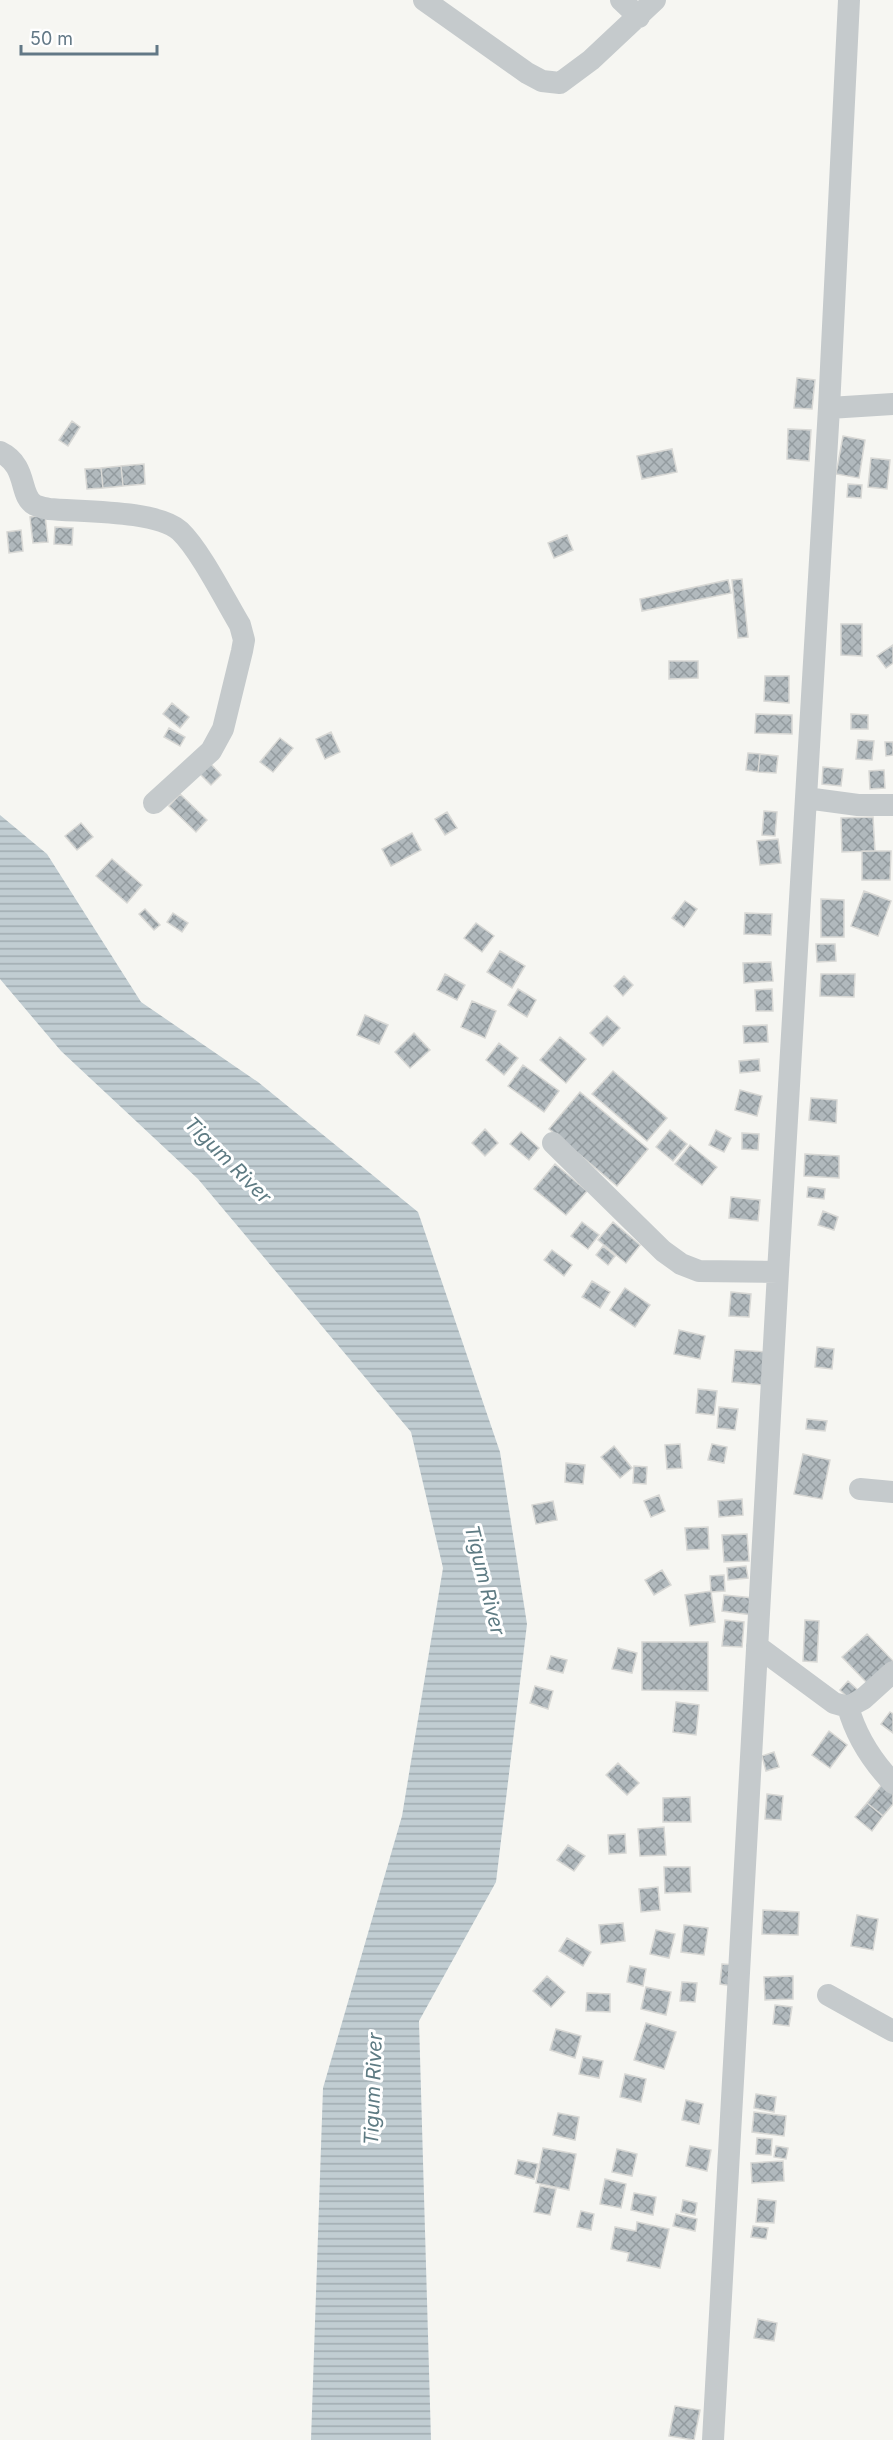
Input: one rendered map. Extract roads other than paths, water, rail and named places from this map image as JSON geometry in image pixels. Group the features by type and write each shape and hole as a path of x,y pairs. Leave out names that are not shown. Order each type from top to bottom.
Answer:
{"street":[{"path":"424,0 527,73 542,81 560,83 591,60 639,17 654,0"},
{"path":"621,0 639,17"},
{"path":"713,2440 829,408 849,0"},
{"path":"829,408 893,404"},
{"path":"0,452 17,465 28,499 35,506 154,518 180,531 193,547 240,625 244,640 223,729 211,751 154,802"},
{"path":"806,798 858,804 893,805"},
{"path":"553,1143 663,1251 681,1264 699,1271 778,1272"},
{"path":"860,1489 893,1492"},
{"path":"757,1646 834,1703 848,1707 863,1699 893,1672"},
{"path":"848,1707 853,1727 872,1759 893,1783"},
{"path":"828,1995 893,2031"}],"water":[{"name":"Tigum River","path":"0,815 47,854 141,1002 258,1082 418,1212 500,1452 527,1624 496,1882 419,2021 431,2440 311,2440 323,2088 402,1816 443,1568 411,1432 198,1179 61,1051 0,979"}]}
